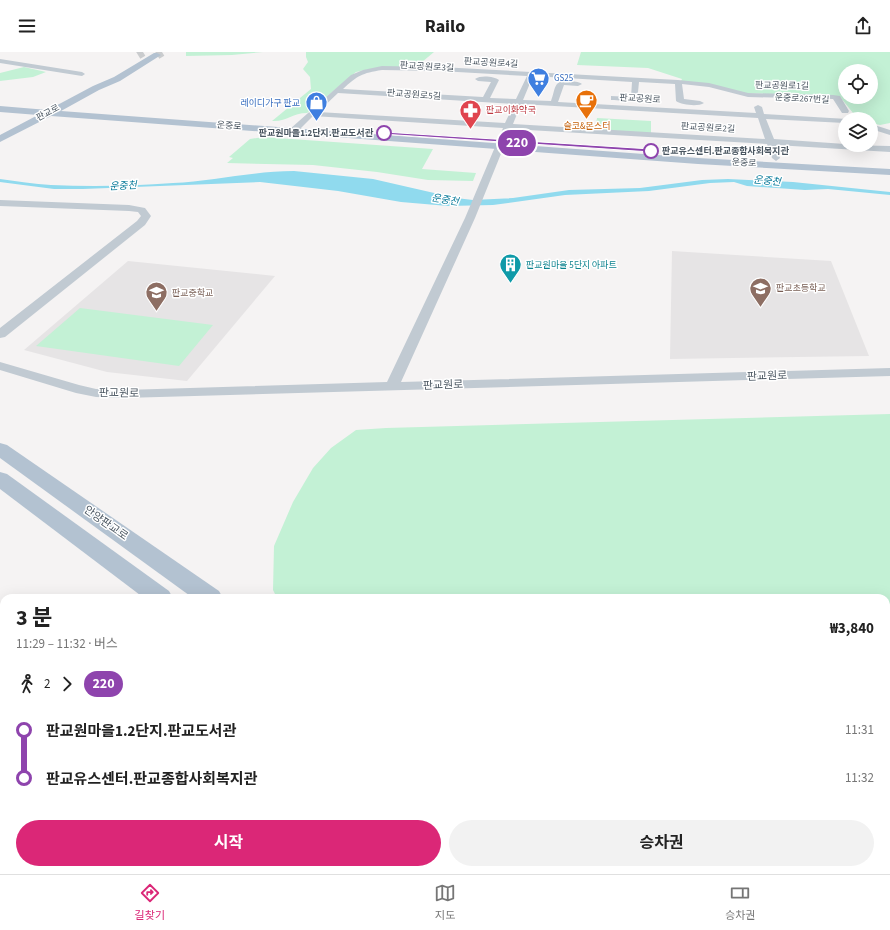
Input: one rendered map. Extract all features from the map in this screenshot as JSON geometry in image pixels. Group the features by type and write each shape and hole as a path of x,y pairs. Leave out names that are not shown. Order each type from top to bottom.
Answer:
{"main road":[{"name":"판교로","path":"0,139 80,96 116,79 156,55"},
{"name":"판교로","path":"96,88 123,65"},
{"path":"28,106 59,102 80,96"},
{"path":"80,96 78,103 79,106 93,114"},
{"name":"운중로","path":"0,104 28,106 53,111"},
{"name":"운중로","path":"0,109 17,111 53,111 501,144 698,161 890,172"},
{"path":"17,111 24,116 24,126 93,114"},
{"name":"운중로","path":"501,144 890,165"},
{"name":"안양판교로","path":"0,449 205,594"},
{"path":"0,479 156,594"}],"street":[{"path":"0,61 82,74"},
{"name":"판교공원로4길","path":"338,91 345,83 358,73 376,69 440,69 531,74"},
{"name":"판교공원로3길","path":"381,76 395,75 439,77 440,69"},
{"path":"392,386 473,211 531,74"},
{"name":"판교공원로1길","path":"531,74 636,83"},
{"path":"473,79 496,80 486,91 485,100"},
{"path":"678,82 680,102 709,103"},
{"name":"판교공원로1길","path":"554,104 561,95 561,83 678,82 754,95 832,97 836,98 841,111"},
{"path":"345,83 358,84"},
{"path":"603,98 634,100 636,83"},
{"path":"295,129 311,114 331,100 338,91"},
{"name":"판교공원로","path":"338,91 838,121"},
{"path":"754,95 760,116 776,158"},
{"path":"311,114 508,126"},
{"path":"472,124 478,114"},
{"path":"547,129 550,118"},
{"name":"판교공원로2길","path":"508,126 838,145"},
{"path":"878,129 890,133"},
{"name":"판교공원로2길","path":"878,147 890,149"},
{"path":"0,203 129,208 141,210 146,216 141,223 100,257 0,334"},
{"name":"판교원로","path":"0,366 76,389 96,393 157,394 890,372"}],"shaded area":[{"name":"판교초등학교","path":"672,251 831,261 869,356 670,359"},
{"name":"판교중학교","path":"128,261 275,276 187,381 107,372 24,350"}],"green space":[{"path":"186,52 263,52 232,55 186,56"},
{"path":"306,52 434,52 422,62 427,63 423,67 365,70 356,72 307,113 297,114 282,120 272,121 311,89 310,77 303,69 308,62"},
{"path":"581,52 890,52 890,123 878,125 878,112 852,112 846,104 878,104 878,64 838,64 838,97 743,93 681,81 682,79 648,68 577,65"},
{"path":"24,67 46,72 33,77 0,81 0,73"},
{"path":"597,118 651,121 651,133 595,130"},
{"path":"263,137 433,149 422,169 476,173 473,181 428,180 377,172 313,165 227,163 233,158 229,157 250,139"},
{"path":"80,308 213,325 179,366 36,346"},
{"path":"890,414 890,594 275,594 273,590 274,546 293,502 313,468 331,448 356,430"}],"water":[{"name":"운중천","path":"279,171 294,171 373,179 456,198 473,200 513,198 569,190 640,188 702,180 728,179 793,182 890,192 890,195 828,189 805,190 747,186 734,182 710,183 649,191 565,195 493,205 448,206 401,202 338,191 260,182 54,189 0,182 0,179 51,185 82,186 158,184 188,182"}],"tunnel":[{"path":"138,55 143,52"},
{"path":"157,55 162,52"}],"bus line":[{"name":"220","path":"384,133 651,151"}],"place":[{"name":"GS25","path":"538,98"},
{"name":"슬코&몬스터","path":"587,120"},
{"name":"레이디가구 판교","path":"316,122"},
{"name":"판교이화약국","path":"470,130"},
{"name":"판교원마을1.2단지.판교도서관","path":"384,133"},
{"name":"판교유스센터.판교종합사회복지관","path":"651,151"},
{"name":"판교원마을 5단지 아파트","path":"511,284"},
{"name":"판교초등학교","path":"760,308"},
{"name":"판교중학교","path":"156,312"}]}
